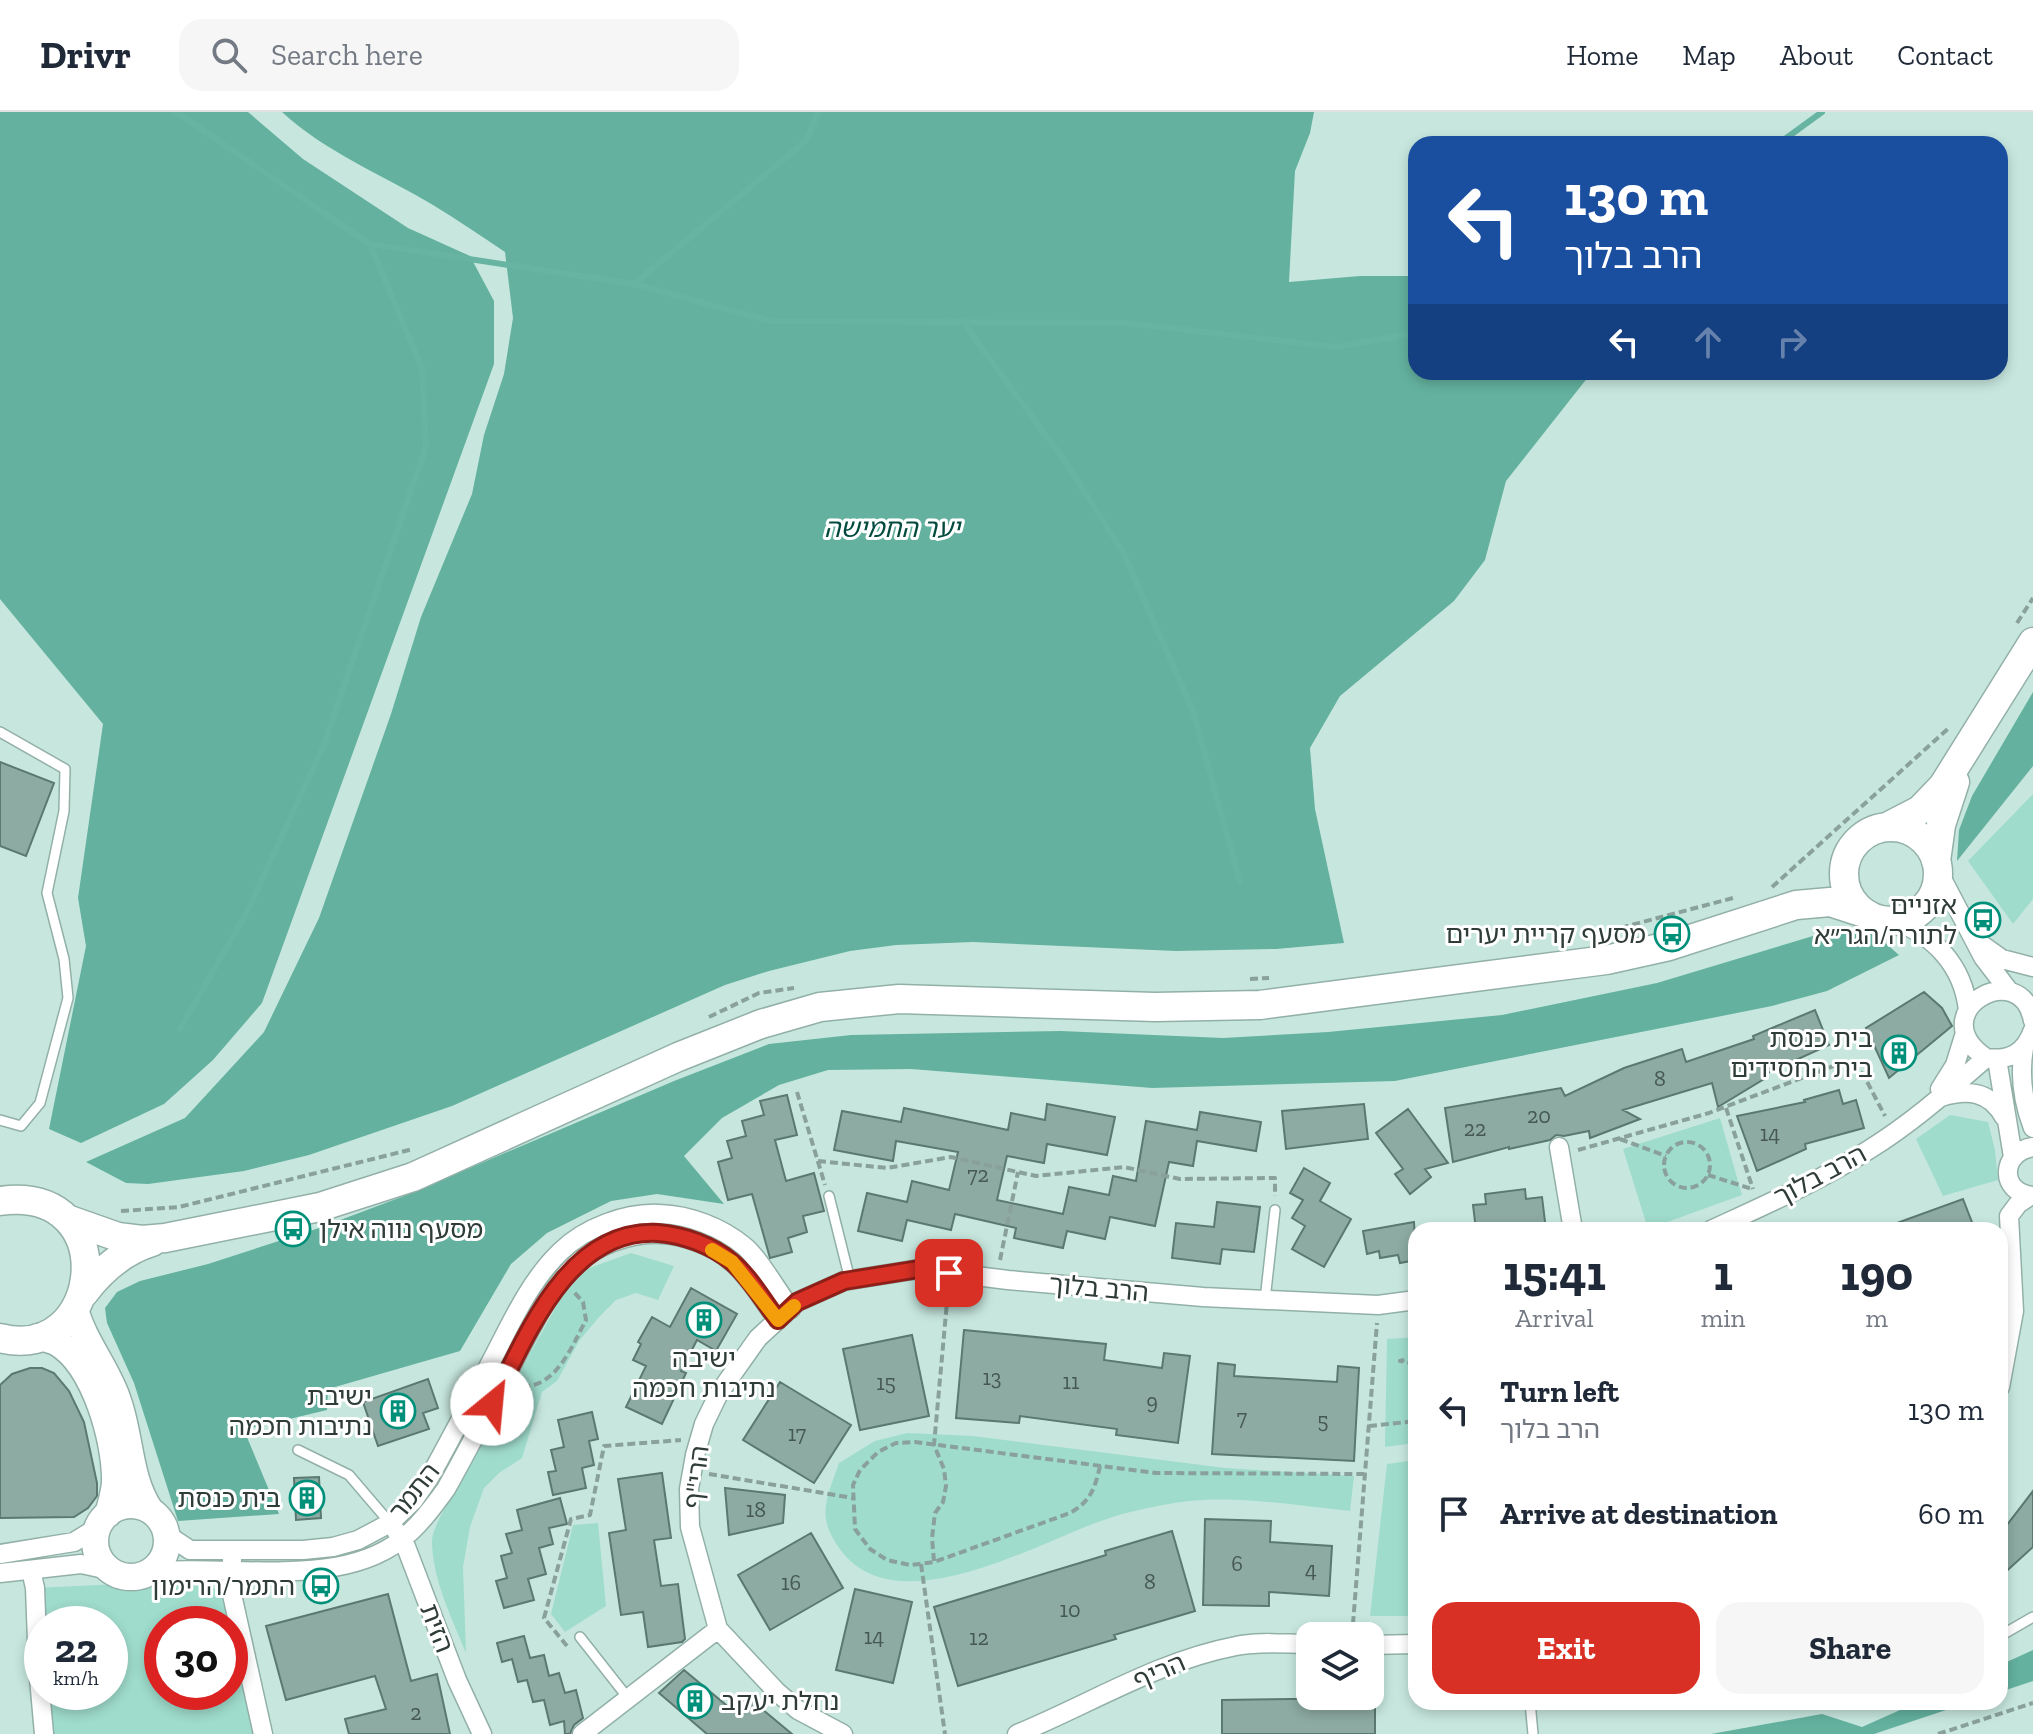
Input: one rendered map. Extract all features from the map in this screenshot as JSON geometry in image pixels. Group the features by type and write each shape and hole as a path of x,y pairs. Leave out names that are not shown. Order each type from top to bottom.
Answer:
{"main road":[{"path":"1774,911 1832,876 1858,841 1871,832 1907,818 1932,799 1971,745 2033,642"},
{"path":"1,1201 25,1199 48,1206 67,1219 118,1237 142,1240 252,1222 368,1193 413,1177 691,1052 771,1021 820,1007 899,999 1183,1007 1260,1005 1606,960 1669,946 1774,911 1815,902 1830,902 1879,920 1909,918 1922,910 1937,885 1937,845 1947,802 1971,745"},
{"path":"1887,827 1918,835 1929,847 1937,866"},
{"path":"1849,854 1845,867 1847,892 1864,913"},
{"path":"67,1219 86,1253 87,1273 80,1301"},
{"path":"0,1338 29,1340 63,1324 99,1273 136,1247 165,1238"}],"street":[{"path":"1937,866 1991,971 2009,991 2031,1026 2022,1080 2033,1128"},
{"path":"1895,921 1914,928 1952,962 1966,992 1968,1010"},
{"path":"1974,940 2002,959 2033,967"},
{"path":"2009,991 1987,993 1976,999 1965,1017 1965,1033 1970,1044 1991,1059 2011,1058 2031,1026"},
{"name":"הרב בלוך","path":"1923,1111 1955,1065 1965,1033"},
{"path":"1991,1059 2009,1128 2013,1157"},
{"name":"הרב בלוך","path":"1729,1222 1815,1180 1894,1133 1991,1059"},
{"path":"1938,1098 1979,1093 1999,1107 2009,1128"},
{"path":"2032,1196 2017,1191 2008,1171 2018,1151 2033,1147"},
{"path":"1560,1151 1572,1222"},
{"path":"2008,1344 2014,1311 2009,1216 2018,1204 2032,1196"},
{"name":"התמר","path":"166,1534 190,1550 303,1550 333,1547 358,1540 390,1523 413,1501 429,1478 520,1305 540,1275 561,1250 586,1233 615,1220 645,1213 677,1214 703,1223 745,1247 784,1315"},
{"name":"התמר","path":"146,1573 171,1570 304,1570 337,1566 365,1559 403,1539 428,1514 446,1489 538,1315 560,1282 574,1265 622,1239 647,1233 673,1234 695,1241 732,1262 784,1315"},
{"name":"הרב בלוך","path":"758,1338 797,1302 850,1280 919,1269 996,1279 1265,1300 1378,1305 1408,1301"},
{"path":"0,1573 81,1564 133,1577 146,1573 161,1560 166,1548 166,1534 159,1518 150,1510 137,1487 131,1446 118,1400 81,1329 80,1301"},
{"path":"38,1337 67,1350 80,1366 100,1406 114,1466 115,1487 96,1549 109,1570"},
{"name":"הרי\"ף","path":"718,1629 690,1527 689,1489 700,1439 719,1393 758,1338"},
{"path":"0,1554 74,1542 126,1505 150,1510"},
{"name":"הזית","path":"390,1523 403,1539 457,1680 482,1734"},
{"path":"234,1550 231,1590 263,1734"},
{"path":"31,1570 35,1588 44,1734"},
{"path":"582,1734 718,1629 798,1710 843,1734"},
{"name":"הריף","path":"1017,1734 1197,1655 1239,1645 1296,1644"},
{"path":"1384,1645 1408,1644"}],"lane":[{"path":"0,732 65,769 64,811 47,893 64,959 68,998 40,1103 21,1126 0,1120"},
{"path":"829,1196 850,1280"},
{"path":"1265,1300 1275,1210"},
{"path":"298,1450 349,1475 390,1523"},
{"path":"2008,1631 2033,1617"},
{"path":"580,1637 628,1698"},
{"path":"1533,1710 1533,1734"}],"path":[{"path":"1560,1151 1619,1139 1726,1107 1844,1062 1863,1074 1894,1133"},
{"path":"797,1092 829,1196"},
{"path":"1726,1107 1753,1189 1766,1205"},
{"path":"1619,1139 1666,1156"},
{"path":"1685,1142 1698,1145 1709,1155 1708,1175 1698,1186 1677,1186 1666,1175 1666,1156 1685,1142"},
{"path":"818,1161 887,1168 951,1157 1036,1176 1124,1167 1180,1179 1275,1178 1275,1210"},
{"path":"996,1279 1018,1172"},
{"path":"1708,1175 1753,1189"},
{"path":"934,1562 932,1538 935,1513 943,1502 946,1486 944,1469 934,1445 949,1273"},
{"path":"505,1379 524,1387 537,1385 553,1375 572,1345 586,1320 579,1295 560,1282"},
{"path":"1353,1622 1378,1305"},
{"path":"1369,1426 1408,1422"},
{"path":"571,1651 544,1618 571,1519 590,1515 604,1446 700,1439"},
{"path":"1100,1466 1094,1492 1083,1506 934,1562 910,1565 887,1560 870,1549 855,1529 853,1485 860,1470 878,1452 896,1443 934,1445 1156,1473 1365,1474"},
{"path":"692,1471 853,1498"},
{"path":"921,1564 945,1734"},
{"path":"1938,1734 2033,1703"}],"green space":[{"path":"0,112 248,112 303,159 408,228 470,256 494,301 494,364 262,1003 213,1060 164,1104 81,1143 49,1129 86,946 78,898 103,724 0,599"},
{"name":"יער החמישה","path":"282,112 1314,112 1310,133 1295,171 1289,282 1360,276 1408,276 1408,380 1586,380 1506,481 1485,560 1454,601 1340,696 1310,748 1315,809 1344,943 1276,949 1176,951 973,942 896,945 850,951 725,985 452,1106 309,1155 244,1171 148,1184 126,1183 86,1162 185,1118 264,1032 319,918 391,714 421,617 472,494 484,435 504,374 513,318 505,252 433,205 335,151"},
{"path":"2033,692 2033,766 1957,861 1959,830 1972,796"},
{"path":"2033,794 2033,899 2013,924 1968,861"},
{"path":"1843,927 1874,933 1899,955 1827,991 1772,1006 1395,1081 1152,1088 911,1069 828,1070 779,1085 722,1118 684,1156 724,1204 657,1194 611,1201 547,1233 511,1264 460,1351 328,1389 327,1410 244,1430 279,1514 178,1521 134,1383 107,1323 105,1308 117,1292 140,1281 208,1264 404,1196 769,1044 851,1035 1061,1031 1223,1038 1328,1032 1502,1015 1657,983"},
{"path":"1950,1115 1988,1122 1998,1180 1943,1196 1916,1139"},
{"path":"1720,1118 1742,1195 1667,1222 1646,1222 1623,1149"},
{"path":"631,1253 674,1266 658,1300 636,1293 616,1300 600,1316 579,1341 557,1381 542,1392 522,1458 499,1473 484,1488 470,1527 463,1567 466,1653 435,1570 432,1541 435,1529 563,1294 581,1271"},
{"path":"1408,1338 1408,1444 1385,1447 1387,1339"},
{"path":"907,1433 973,1436 1225,1468 1354,1476 1350,1511 1256,1501 1186,1501 1111,1518 970,1571 934,1580 899,1581 868,1573 843,1553 829,1530 826,1509 839,1463 875,1441"},
{"path":"1408,1461 1408,1616 1370,1616 1387,1464"},
{"path":"598,1523 606,1606 565,1632 551,1614 573,1525"},
{"path":"161,1582 231,1590 235,1606 144,1606 144,1710 248,1710 248,1666 263,1734 44,1734 43,1710 128,1710 128,1606 36,1606 35,1588"},
{"path":"2033,1650 2033,1681 2008,1689 2008,1661"},
{"path":"1900,1710 1946,1710 1874,1734 1711,1734 1822,1714 1862,1727"}],"building":[{"path":"0,762 54,783 26,856 0,846"},
{"name":"בית כנסת בית החסידים","path":"1924,992 1942,1008 1952,1026 1889,1078 1866,1028"},
{"path":"1815,1010 1829,1045 1763,1075 1764,1079 1718,1107 1712,1083 1623,1110 1640,1119 1590,1138 1589,1131 1556,1135 1550,1140 1453,1162 1445,1108 1561,1088 1565,1096 1624,1068 1682,1049 1686,1062 1754,1039 1753,1036"},
{"path":"1839,1090 1843,1104 1856,1100 1864,1128 1805,1144 1806,1149 1757,1171 1737,1116 1805,1102"},
{"path":"787,1095 797,1135 775,1140 786,1181 814,1173 824,1211 803,1216 807,1232 788,1238 792,1252 770,1258 752,1194 728,1200 718,1162 732,1158 727,1141 746,1136 742,1121 764,1115 760,1101"},
{"path":"1047,1104 1115,1117 1107,1155 1047,1144 1044,1163 1007,1156 997,1200 1063,1214 1069,1187 1109,1195 1113,1176 1136,1181 1146,1121 1197,1130 1200,1112 1261,1122 1256,1151 1197,1141 1193,1166 1169,1162 1155,1226 1110,1217 1105,1239 1067,1231 1063,1248 1014,1238 1016,1228 955,1214 951,1230 907,1220 902,1241 858,1231 867,1193 907,1202 912,1181 949,1190 958,1152 896,1141 893,1161 834,1150 842,1111 901,1122 904,1108 1008,1130 1011,1113 1045,1120"},
{"path":"1364,1104 1368,1139 1286,1149 1282,1111"},
{"path":"1408,1109 1448,1163 1425,1169 1431,1177 1410,1194 1395,1174 1403,1169 1376,1133"},
{"path":"1304,1168 1330,1183 1320,1201 1351,1219 1324,1267 1292,1249 1305,1226 1292,1218 1303,1200 1290,1193"},
{"path":"1525,1189 1526,1199 1542,1197 1545,1222 1475,1222 1473,1205 1486,1204 1485,1194"},
{"path":"1963,1199 1972,1222 1900,1222"},
{"path":"1217,1202 1260,1207 1254,1252 1222,1249 1220,1264 1172,1258 1176,1223 1214,1227"},
{"path":"1408,1223 1408,1262 1400,1263 1398,1255 1380,1258 1379,1251 1367,1254 1363,1231"},
{"path":"691,1288 737,1314 716,1351 697,1340 681,1371 686,1373 662,1424 626,1407 646,1366 633,1360 641,1344 638,1342 652,1317 670,1327"},
{"path":"964,1330 1106,1344 1104,1360 1162,1368 1164,1353 1190,1356 1178,1443 1116,1435 1117,1429 1020,1416 1019,1423 956,1418"},
{"path":"912,1335 929,1416 860,1430 843,1349"},
{"path":"1218,1363 1235,1365 1234,1376 1337,1382 1338,1366 1359,1368 1354,1461 1212,1454"},
{"path":"42,1368 54,1373 69,1391 84,1422 97,1496 88,1508 74,1517 0,1518 0,1385 12,1374"},
{"name":"ישיבת נתיבות חכמה","path":"428,1379 438,1408 423,1413 429,1429 378,1446 363,1402"},
{"path":"780,1382 851,1425 814,1483 743,1440"},
{"path":"592,1412 598,1439 589,1441 594,1465 582,1468 586,1488 553,1495 548,1472 556,1471 551,1450 564,1447 558,1420"},
{"path":"662,1473 671,1538 654,1540 661,1586 678,1584 685,1639 648,1647 643,1612 621,1615 609,1533 626,1530 618,1479"},
{"name":"בית כנסת","path":"319,1477 321,1518 296,1520 294,1478"},
{"path":"725,1488 785,1495 783,1523 729,1535"},
{"path":"2033,1491 2033,1547 2008,1570 2008,1524"},
{"path":"560,1498 567,1524 549,1528 553,1544 539,1548 546,1574 528,1579 534,1600 504,1608 496,1581 507,1578 501,1556 512,1553 506,1534 522,1530 517,1510"},
{"path":"1205,1519 1271,1521 1270,1542 1332,1546 1329,1596 1269,1592 1269,1606 1203,1605"},
{"path":"1172,1531 1195,1611 1114,1635 1116,1639 958,1686 934,1607 1106,1555 1105,1551"},
{"path":"811,1533 843,1588 770,1630 738,1575"},
{"path":"855,1589 912,1602 893,1683 836,1670"},
{"path":"388,1594 411,1681 437,1674 450,1734 349,1734 345,1719 386,1709 375,1676 286,1700 266,1626"},
{"path":"524,1636 530,1658 544,1655 549,1676 559,1673 565,1693 576,1690 583,1718 574,1725 570,1734 565,1734 564,1721 550,1725 544,1700 533,1702 527,1680 518,1682 512,1659 502,1662 497,1643"},
{"name":"נחלת יעקב","path":"684,1670 731,1709 744,1694 792,1734 707,1734 659,1693"},
{"path":"1296,1699 1296,1710 1375,1710 1375,1734 1222,1734 1222,1700"}],"waterway":[{"path":"176,112 370,244 634,284 770,321 1126,323 1336,347 1408,334"},
{"path":"634,284 807,140 818,112"},
{"path":"1789,136 1822,112"},
{"path":"180,1029 247,912 323,747 426,447 422,368 370,244"},
{"path":"962,321 1064,460 1123,552 1193,711 1240,882"}],"slow traffic":[{"path":"712,1250 732,1262 778,1320 794,1306"}],"place":[{"name":"אזניים לתורה/הגר״א","path":"1983,920"},
{"name":"מסעף קריית יערים","path":"1672,934"},
{"name":"בית כנסת בית החסידים","path":"1899,1053"},
{"name":"מסעף נווה אילן","path":"293,1229"},
{"name":"ישיבה נתיבות חכמה","path":"704,1320"},
{"name":"ישיבת נתיבות חכמה","path":"398,1411"},
{"name":"בית כנסת","path":"307,1498"},
{"name":"התמר/הרימון","path":"321,1586"},
{"name":"נחלת יעקב","path":"695,1701"}],"route":[{"path":"492,1404 556,1287 574,1265 622,1239 647,1233 673,1234 695,1241 732,1262 778,1320 797,1302 844,1281 919,1269 949,1273"}]}
